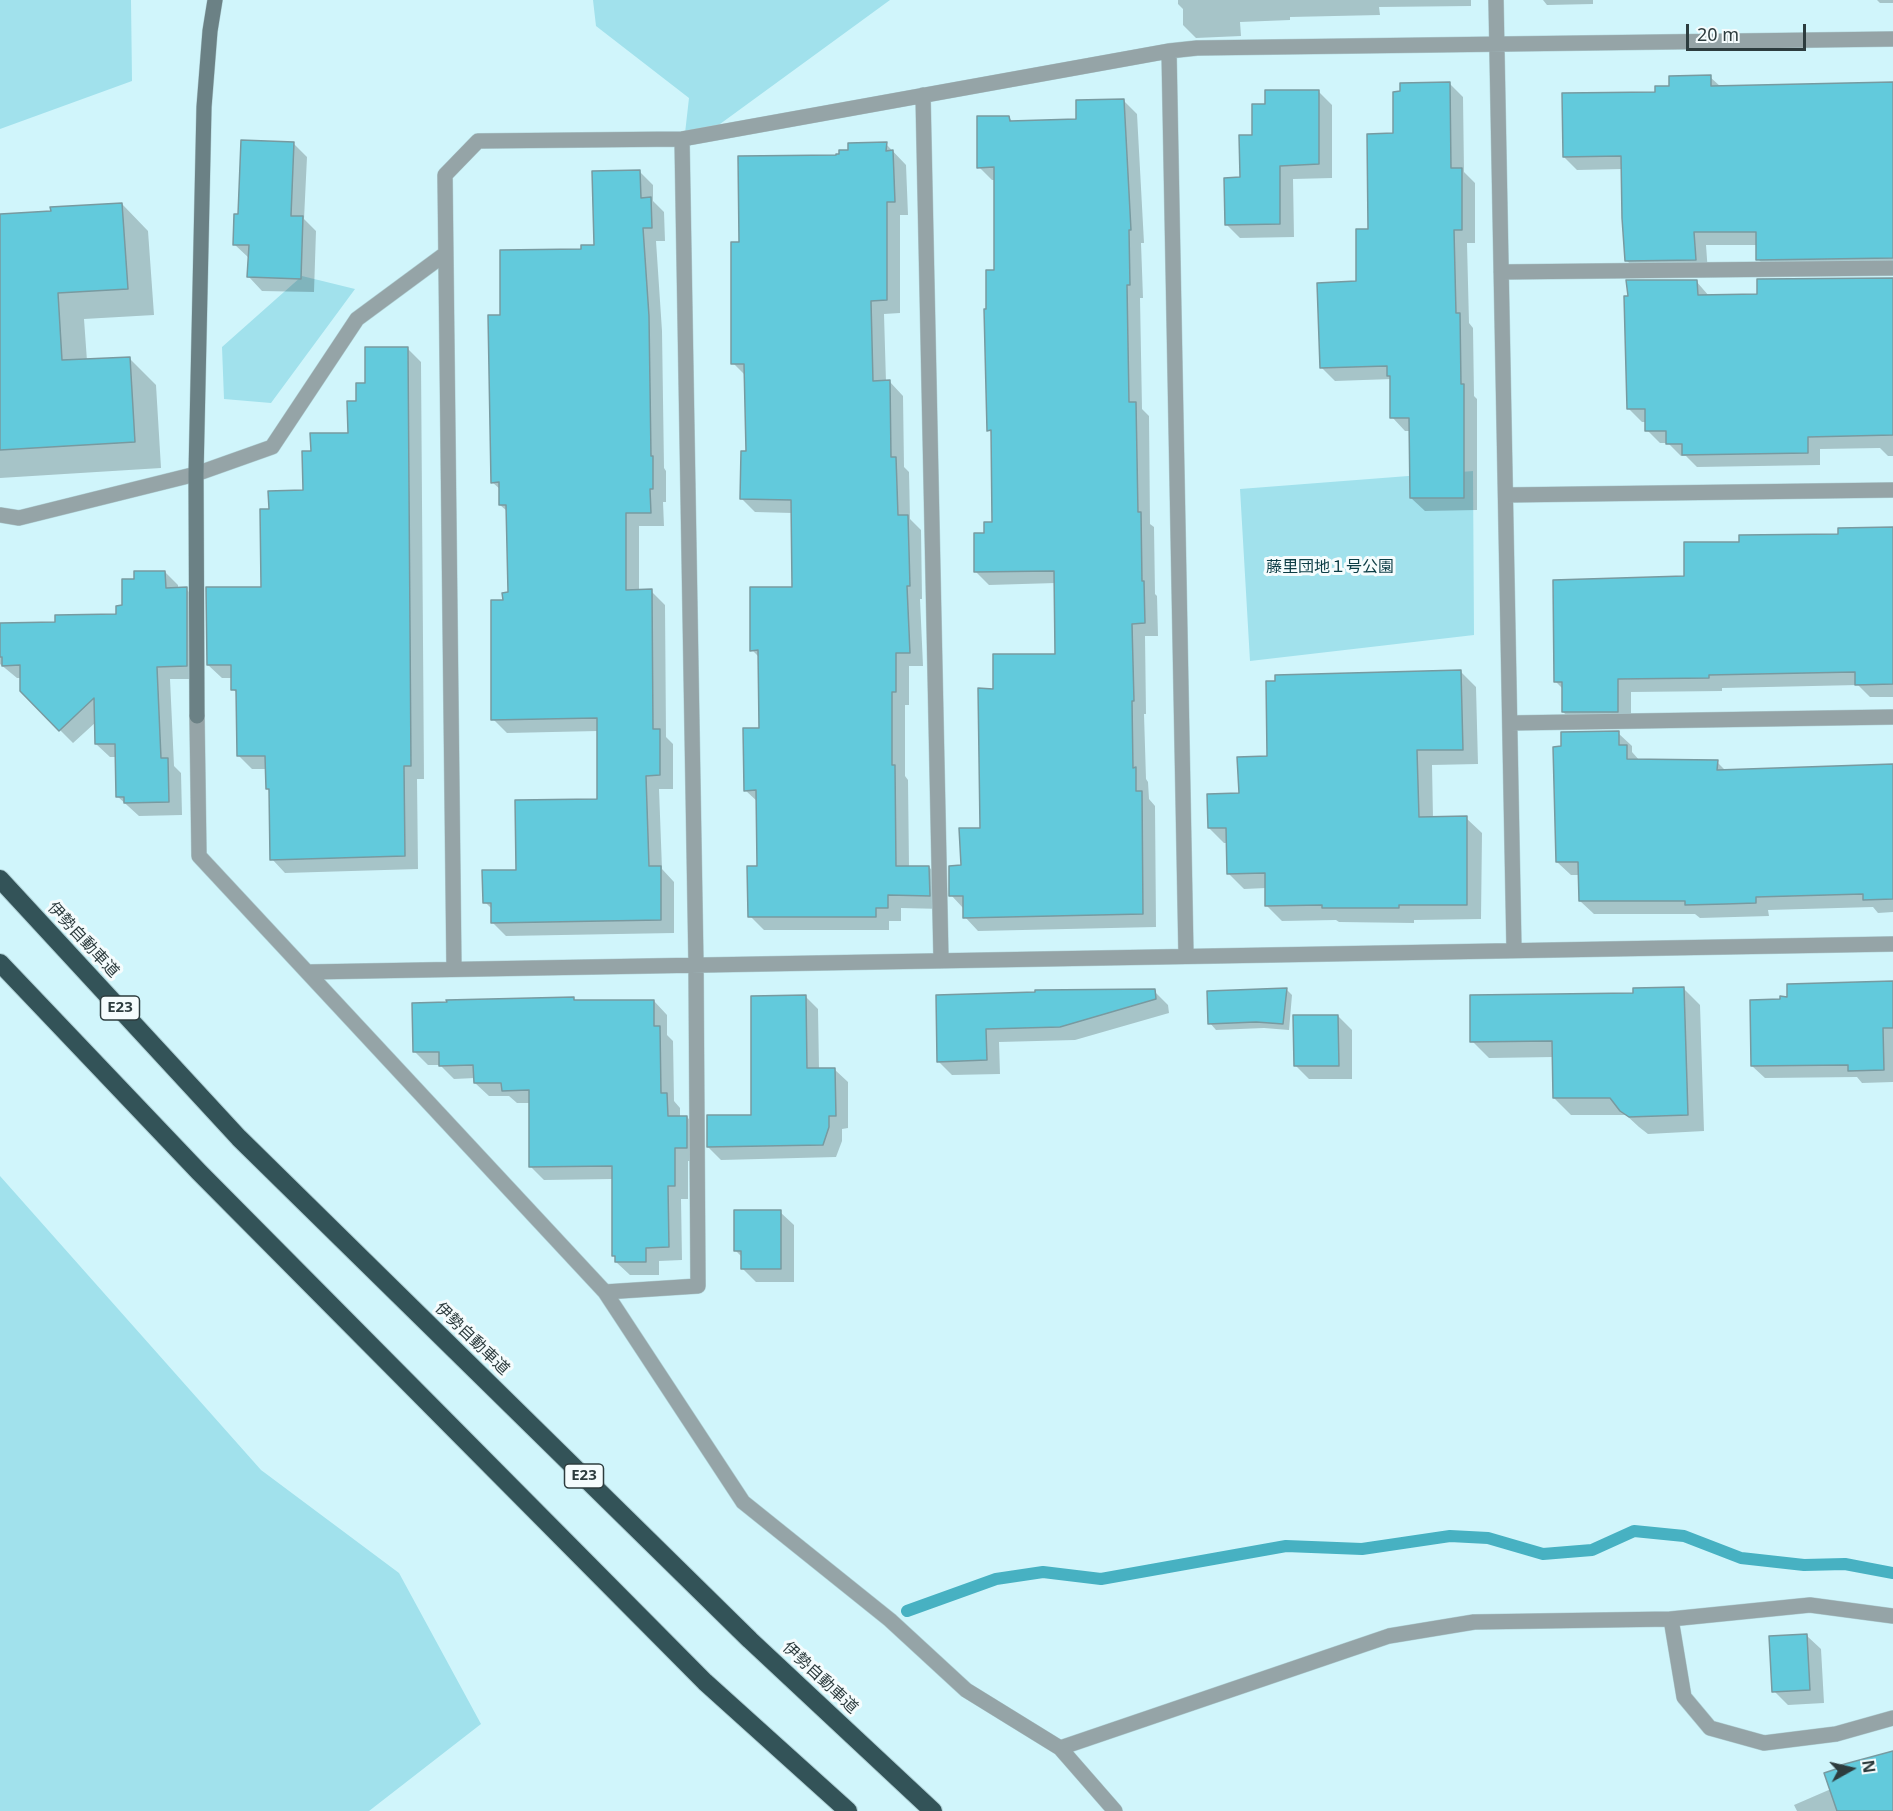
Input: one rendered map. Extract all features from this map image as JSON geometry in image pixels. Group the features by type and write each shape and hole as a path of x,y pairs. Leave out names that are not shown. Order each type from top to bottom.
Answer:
{"highway":[{"name":"伊勢自動車道","path":"0,879 239,1138 750,1640 933,1811"},
{"path":"0,963 199,1172 705,1682 848,1811"}],"street":[{"path":"215,0 210,31 204,107 196,474 200,856 605,1292 743,1502 890,1620 966,1690 1060,1748 1115,1811"},
{"path":"1496,0 1514,949"},
{"path":"454,969 445,175 478,141 682,139 1169,51 1197,48 1893,39"},
{"path":"1169,51 1186,955"},
{"path":"923,95 941,959"},
{"path":"605,1292 698,1286 696,964 682,139"},
{"path":"0,515 19,518 196,474 272,447 357,319 445,254"},
{"path":"1501,272 1893,268"},
{"path":"1506,495 1893,490"},
{"path":"1510,723 1893,717"},
{"path":"309,972 941,959 1893,944"},
{"path":"1060,1748 1389,1636 1474,1622 1671,1619 1810,1605 1893,1616"},
{"path":"1671,1619 1684,1697 1710,1728 1764,1743 1836,1734 1893,1718"}],"green space":[{"path":"0,0 131,0 132,81 0,129"},
{"path":"593,0 890,0 683,151 689,98 596,26"},
{"path":"302,276 355,289 271,403 224,399 222,347"},
{"name":"藤里団地１号公園","path":"1473,471 1474,635 1250,661 1240,489"},
{"path":"0,1176 261,1470 399,1573 481,1724 369,1811 0,1811"}],"building":[{"path":"1711,75 1711,86 1893,82 1893,258 1756,260 1756,232 1694,232 1696,260 1625,261 1621,156 1563,157 1562,93 1655,92 1655,86 1669,86 1669,76"},
{"path":"1450,82 1451,168 1462,168 1462,230 1454,230 1456,313 1460,313 1461,384 1464,384 1464,498 1410,498 1409,418 1390,418 1390,376 1387,376 1387,366 1320,368 1317,283 1356,281 1356,229 1368,229 1367,134 1393,133 1393,92 1400,91 1400,83"},
{"path":"1265,90 1319,90 1319,164 1280,166 1280,224 1225,225 1224,178 1240,177 1239,135 1252,135 1252,104 1265,104"},
{"path":"1124,99 1131,230 1129,230 1130,285 1127,285 1129,402 1136,402 1138,512 1141,512 1145,623 1132,624 1133,768 1136,767 1136,791 1142,791 1143,914 963,918 963,896 949,896 949,866 961,865 959,828 980,828 978,688 993,689 993,654 1055,654 1054,571 974,572 974,533 984,533 984,522 992,522 991,430 987,431 984,309 986,309 986,270 994,270 994,167 977,168 977,116 1009,116 1010,121 1076,119 1076,100"},
{"path":"241,140 294,142 291,216 303,216 301,279 247,277 249,245 233,245 234,214 238,214"},
{"path":"887,142 886,151 893,150 895,202 887,202 887,300 871,301 873,381 890,380 891,457 896,457 898,515 908,515 910,586 907,586 910,653 896,653 896,692 892,692 896,866 929,866 930,896 888,895 888,908 876,908 876,917 748,917 747,866 757,866 756,790 744,791 743,728 759,728 758,650 750,651 750,587 792,587 791,500 740,499 741,451 746,451 744,364 731,364 731,242 739,242 738,156 836,155 839,154 839,150 848,150 848,143"},
{"path":"640,170 641,198 651,197 652,228 643,228 649,316 653,489 650,489 651,513 626,513 626,590 652,589 653,729 660,729 660,775 646,776 649,866 661,866 661,920 491,923 491,903 483,903 482,870 516,870 515,800 597,799 597,718 491,720 491,600 503,600 502,593 508,592 506,505 499,505 499,482 491,483 488,315 500,315 500,250 581,249 581,245 594,245 592,171"},
{"path":"122,203 128,289 58,293 62,360 130,357 135,442 0,450 0,214 51,211 50,207"},
{"path":"1893,278 1893,435 1808,437 1808,453 1682,455 1682,444 1666,444 1666,431 1645,431 1645,409 1627,409 1624,296 1628,296 1626,280 1697,280 1698,295 1757,294 1757,279"},
{"path":"365,347 408,347 411,766 404,766 405,856 270,860 269,789 266,789 265,756 237,756 236,690 231,690 231,665 207,665 206,587 261,587 260,509 269,509 268,491 303,490 302,451 311,451 310,433 348,433 347,401 356,401 356,383 365,383"},
{"path":"1893,527 1893,684 1855,685 1855,672 1618,679 1618,712 1562,712 1562,682 1554,682 1553,580 1684,576 1684,542 1739,542 1739,535 1838,534 1838,528"},
{"path":"134,571 165,571 166,588 187,587 187,666 157,667 161,758 168,758 169,802 124,803 124,797 116,797 115,744 95,744 94,698 59,731 20,691 20,665 2,666 2,657 0,657 0,623 55,622 55,615 116,614 116,606 122,605 122,579 134,579"},
{"path":"1461,670 1463,750 1417,750 1419,817 1467,816 1467,905 1399,905 1399,908 1322,908 1322,905 1265,906 1265,873 1227,874 1226,828 1208,828 1207,794 1239,793 1237,757 1267,756 1266,681 1275,681 1275,675"},
{"path":"1619,731 1619,745 1627,745 1627,759 1718,760 1717,770 1893,764 1893,899 1863,900 1863,894 1756,897 1756,903 1726,904 1685,905 1685,901 1579,901 1578,862 1556,862 1553,747 1561,746 1561,732"},
{"path":"1893,981 1893,1028 1883,1028 1884,1070 1848,1071 1848,1065 1751,1066 1750,1000 1787,997 1787,984"},
{"path":"1684,987 1688,1115 1629,1117 1620,1111 1610,1098 1553,1098 1552,1041 1470,1042 1470,995 1633,993 1633,988"},
{"path":"1287,988 1283,1024 1256,1022 1208,1024 1207,991"},
{"path":"1155,989 1156,999 1060,1027 986,1029 987,1060 937,1062 936,995 1035,992 1035,990"},
{"path":"806,995 807,1068 835,1068 836,1116 829,1116 829,1127 823,1145 707,1147 707,1115 751,1115 751,996"},
{"path":"574,997 574,1000 654,1000 654,1026 660,1026 661,1093 667,1093 668,1116 687,1116 687,1148 675,1148 675,1186 668,1186 669,1247 646,1248 646,1262 615,1262 615,1256 612,1256 612,1166 529,1167 529,1090 502,1091 501,1083 474,1083 473,1065 439,1066 439,1052 413,1052 412,1003"},
{"path":"1293,1015 1338,1015 1339,1066 1294,1066"},
{"path":"734,1210 781,1210 781,1269 741,1269 741,1251 734,1251"},
{"path":"1807,1634 1810,1690 1772,1692 1769,1636"},
{"path":"1893,1751 1893,1811 1837,1811 1824,1773 1842,1767 1841,1765"}],"waterway":[{"path":"907,1611 996,1579 1043,1572 1101,1579 1286,1546 1362,1549 1450,1536 1488,1538 1543,1554 1592,1550 1634,1531 1684,1536 1741,1558 1804,1565 1845,1564 1893,1573"}]}
